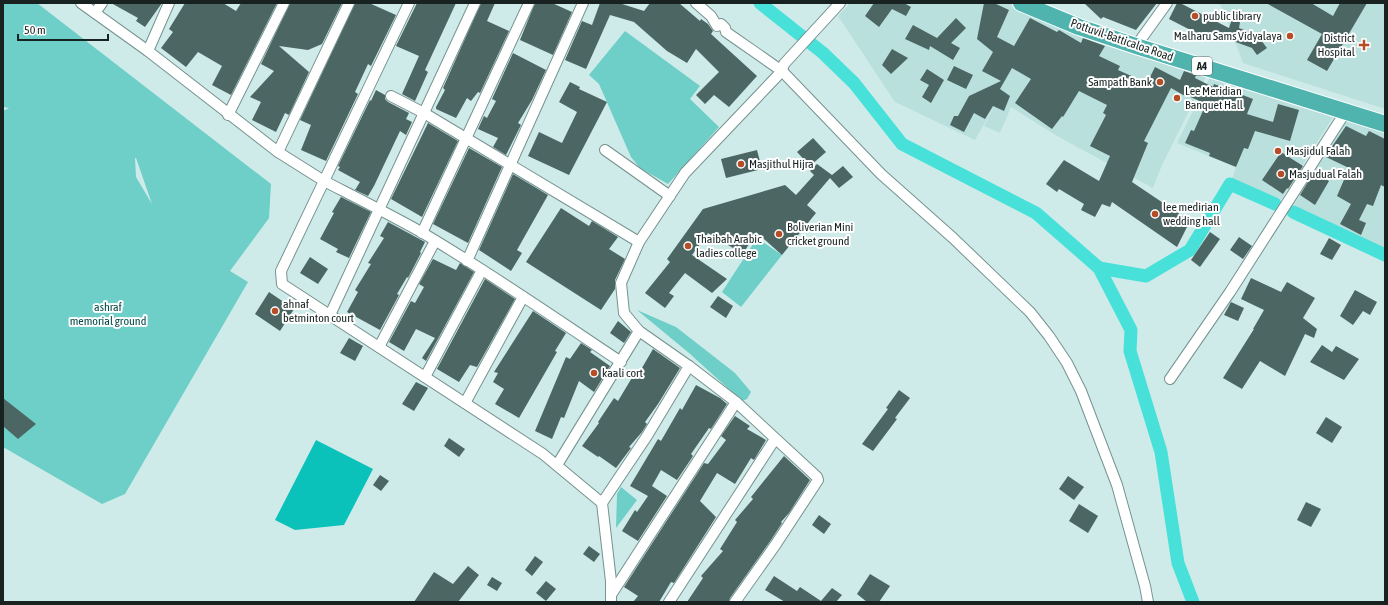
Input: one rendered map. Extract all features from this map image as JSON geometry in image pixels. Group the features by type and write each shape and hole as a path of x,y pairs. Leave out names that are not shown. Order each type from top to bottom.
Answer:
{"highway":[{"name":"Pottuvil-Batticaloa Road","path":"1021,3 1078,27 1385,124"}],"street":[{"path":"82,3 148,51 228,115 278,152 324,181 379,209 467,260 621,362"},
{"path":"96,13 102,3"},
{"path":"148,51 169,3"},
{"path":"228,115 284,3"},
{"path":"278,152 349,3"},
{"path":"409,3 281,271 282,284 543,454 602,503"},
{"path":"330,315 475,3"},
{"path":"422,233 529,3"},
{"path":"467,260 583,3"},
{"path":"696,3 711,16 717,26 721,24 726,28 726,32 783,67 881,174 953,238 1030,312 1049,336 1067,363 1081,391 1117,484 1148,602"},
{"path":"735,602 776,544 818,480 815,474 736,402 689,366 639,331 624,313 621,284 639,242 685,173 840,3"},
{"path":"1136,46 1167,3"},
{"path":"391,96 424,113 639,242"},
{"path":"1170,378 1230,292 1346,111"},
{"path":"605,150 670,196"},
{"path":"379,347 435,241"},
{"path":"425,377 482,270"},
{"path":"465,403 523,297"},
{"path":"557,465 639,331"},
{"path":"611,598 610,564 602,503 647,436 689,366"},
{"path":"611,598 736,402"},
{"path":"669,602 775,439"}],"shaded area":[{"path":"850,3 1009,3 1043,20 1207,75 1162,165 1153,188 1057,136 1011,107 1000,133 984,126 999,98 975,140 895,102 838,16"},
{"name":"Malharu Sams Vidyalaya","path":"1219,3 1385,3 1385,109 1243,63"},
{"path":"1210,77 1333,117 1280,201 1232,179 1236,167 1177,143"},
{"path":"1348,118 1385,132 1385,250 1292,208"},
{"path":"316,440 373,469 344,525 295,530 275,520"}],"green space":[{"name":"ashraf memorial ground","path":"3,3 37,3 271,184 269,218 230,271 248,282 125,494 102,504 3,447 3,111 9,108 3,107","holes":["136,158 152,204 136,177"]},
{"path":"625,31 700,86 690,99 719,127 668,184 640,168 631,157 599,84 589,75"},
{"path":"757,238 782,255 741,307 722,292"},
{"path":"637,310 676,327 735,373 751,392 747,399 742,401 689,353"},
{"path":"621,487 637,500 616,528 617,494"}],"building":[{"path":"111,3 162,3 145,27 136,21 138,18"},
{"path":"185,3 223,3 236,11 241,3 277,3 231,95 212,85 222,66 198,52 186,67 161,48 173,32 169,29"},
{"path":"290,3 342,3 322,44 308,50 279,46 309,72 289,115 285,113 276,132 252,120 261,102 250,97 274,71 261,64"},
{"path":"355,3 369,3 396,15 371,66 368,64 355,92 358,94 326,161 301,150 311,125 300,120"},
{"path":"417,3 456,3 425,70 428,72 415,101 402,94 419,56 396,46"},
{"path":"481,3 495,3 487,21 509,31 480,93 478,92 471,101 467,98 456,118 436,109 436,107 445,90 443,88"},
{"path":"535,3 552,3 572,12 553,55 520,40"},
{"path":"600,3 619,3 644,11 650,3 679,3 700,21 701,19 708,24 713,31 711,34 757,76 729,107 714,95 705,104 696,95 719,72 696,49 687,63 667,51 634,22 610,15 586,69 565,60 582,21 592,25"},
{"path":"874,3 904,3 911,7 906,16 892,9 879,27 865,16"},
{"path":"984,3 994,3 1009,10 997,37 1014,46 1030,18 1057,32 1059,30 1081,43 1083,38 1105,46 1099,56 1120,66 1118,70 1147,83 1155,67 1180,80 1184,71 1196,75 1195,78 1213,87 1214,84 1253,99 1247,114 1273,122 1278,104 1299,110 1290,141 1255,131 1248,149 1244,148 1236,167 1209,156 1210,153 1185,143 1191,130 1194,131 1206,104 1186,95 1185,96 1171,88 1144,141 1148,143 1132,182 1190,221 1177,247 1112,202 1110,207 1102,204 1095,217 1081,210 1084,204 1059,189 1057,192 1046,184 1064,160 1099,181 1110,156 1090,146 1106,115 1103,113 1107,105 1079,91 1063,117 1062,116 1052,129 1015,103 1031,79 1012,68 1000,89 1010,96 1004,111 993,106 985,119 974,113 964,132 950,125 954,116 958,116 969,96 1001,81 982,71 993,52 977,39"},
{"path":"1084,3 1157,3 1136,30 1103,17 1101,19"},
{"path":"1177,3 1180,3 1229,28 1232,19 1240,22 1239,28 1257,35 1267,48 1257,55 1252,48 1211,33 1208,39 1169,19"},
{"path":"1266,3 1311,3 1333,16 1340,3 1367,3 1327,71 1307,60 1322,34"},
{"path":"956,18 966,28 951,43 960,48 953,60 930,46 929,50 905,39 913,25 937,38"},
{"path":"892,49 908,58 891,74 882,65"},
{"path":"513,53 546,70 532,100 518,123 521,125 506,155 493,147 498,138 478,129 484,116 487,118 496,101 492,99"},
{"path":"954,66 973,75 966,89 947,80"},
{"path":"927,69 944,80 931,103 922,97 929,85 920,80"},
{"path":"570,82 580,87 579,89 607,102 569,175 528,156 539,132 562,143 577,112 559,102"},
{"path":"376,90 385,95 385,99 388,102 409,113 406,119 412,122 406,135 400,131 368,196 355,190 360,182 338,170 340,167 338,166"},
{"path":"428,123 458,141 422,217 391,199"},
{"path":"1346,126 1366,136 1369,131 1385,139 1385,187 1381,185 1373,206 1367,204 1359,220 1366,223 1361,235 1340,224 1351,204 1337,196 1349,168 1326,157 1330,148"},
{"path":"813,138 826,152 810,166 797,152"},
{"path":"469,148 502,167 468,243 433,224"},
{"name":"Masjithul Hijra","path":"757,150 762,169 726,178 721,159"},
{"name":"Masjudual Falah","path":"1281,152 1303,166 1283,194 1262,180"},
{"path":"817,164 832,175 843,166 853,177 839,188 830,178 807,205 816,213 782,255 756,232 743,254 708,233 692,255 727,279 712,293 685,273 669,293 674,296 665,308 645,293 670,262 667,259 703,209 785,185 796,195 814,175 810,171"},
{"path":"1314,172 1329,181 1315,205 1300,195"},
{"path":"513,174 548,195 517,250 522,253 511,271 479,250"},
{"path":"341,197 371,212 349,258 336,252 338,249 320,239 334,213 332,212"},
{"path":"561,208 589,226 592,221 618,237 609,249 625,259 615,280 615,289 601,310 526,262"},
{"path":"388,222 425,242 420,252 421,253 408,278 407,277 397,294 399,295 380,330 347,312 358,292 355,290 371,264 368,263 384,238 380,236"},
{"path":"1210,232 1220,239 1200,267 1191,260"},
{"path":"1239,237 1252,246 1243,259 1230,250"},
{"path":"1329,238 1341,245 1332,260 1320,254"},
{"path":"310,257 328,269 318,284 300,273"},
{"path":"433,259 456,270 460,263 474,272 426,361 422,358 435,338 416,329 404,351 389,342 411,301 415,303 424,287 419,284"},
{"path":"1251,278 1281,292 1287,282 1315,298 1303,318 1317,329 1314,338 1305,334 1285,376 1260,361 1242,389 1223,378 1254,329 1264,310 1241,299"},
{"path":"485,279 515,299 477,367 470,365 459,382 437,369"},
{"path":"1355,290 1377,302 1370,315 1363,311 1353,325 1340,316"},
{"name":"ahnaf betminton court","path":"269,292 294,309 280,331 255,314"},
{"path":"718,296 733,306 726,318 710,307"},
{"path":"1231,302 1244,308 1238,321 1224,315"},
{"path":"533,311 566,333 555,351 557,352 519,418 495,404 504,389 493,382 498,373 494,372"},
{"path":"618,321 631,332 624,343 610,333"},
{"path":"349,338 363,346 355,361 340,353"},
{"path":"581,343 592,350 590,352 610,366 594,392 579,381 564,418 561,417 552,439 535,431 566,357 570,359"},
{"path":"1322,345 1332,352 1336,346 1359,359 1344,380 1310,362"},
{"path":"653,349 680,368 645,422 647,424 642,432 629,447 631,448 616,468 582,446 599,423 598,422 614,398 618,401 636,371 639,373"},
{"path":"416,382 428,388 414,411 402,404"},
{"path":"696,385 720,398 727,404 711,429 709,428 691,454 693,456 677,480 661,470 652,486 667,496 638,541 622,531 635,510 637,512 648,496 630,486 658,439 661,441 680,408 682,410"},
{"path":"899,390 910,398 895,418 897,419 873,451 862,444 888,409 886,408"},
{"path":"3,398 36,424 18,439 3,426"},
{"path":"735,416 750,426 747,429 766,440 754,460 751,458 735,484 717,473 700,501 716,517 674,583 671,582 659,602 633,602 638,596 624,587 704,463 708,464 726,440 721,436"},
{"path":"1326,417 1342,427 1332,443 1316,433"},
{"path":"449,438 465,449 459,457 444,446"},
{"path":"784,456 810,480 789,513 781,522 782,523 771,540 730,598 729,602 687,602 703,578 701,576 723,551 720,549 737,522 735,520 753,499 751,497"},
{"path":"380,475 389,481 381,491 373,485"},
{"path":"1068,476 1084,487 1074,500 1059,489"},
{"path":"1306,502 1321,509 1311,527 1297,520"},
{"path":"1079,504 1098,516 1088,533 1069,521"},
{"path":"819,515 831,524 824,534 812,525"},
{"path":"589,546 600,554 594,562 583,554"},
{"path":"535,556 543,562 532,576 525,570"},
{"path":"468,566 479,575 458,602 414,602 434,572 453,584"},
{"path":"870,574 890,586 879,602 867,602 857,594"},
{"path":"774,576 797,591 800,587 821,601 832,588 842,595 836,602 785,602 765,590"},
{"path":"492,577 502,583 497,591 487,585"},
{"path":"546,581 556,589 546,601 536,593"}],"waterway":[{"path":"760,3 823,53 854,83 902,144 1036,213 1099,268 1131,330 1130,351 1161,452 1178,563 1193,602"},
{"path":"1099,268 1146,276 1190,250 1230,184 1275,204"},
{"path":"1293,212 1385,255"}],"place":[{"name":"public library","path":"1195,16"},
{"name":"Malharu Sams Vidyalaya","path":"1290,36"},
{"name":"District Hospital","path":"1364,45"},
{"name":"Sampath Bank","path":"1160,82"},
{"name":"Lee Meridian Banquet Hall","path":"1177,98"},
{"name":"Masjidul Falah","path":"1278,151"},
{"name":"Masjithul Hijra","path":"741,164"},
{"name":"Masjudual Falah","path":"1281,174"},
{"name":"lee medirian wedding hall","path":"1155,214"},
{"name":"Boliverian Mini cricket ground","path":"779,234"},
{"name":"Thaibah Arabic ladies college","path":"688,246"},
{"name":"ahnaf betminton court","path":"275,311"},
{"name":"kaali cort","path":"594,373"}]}
